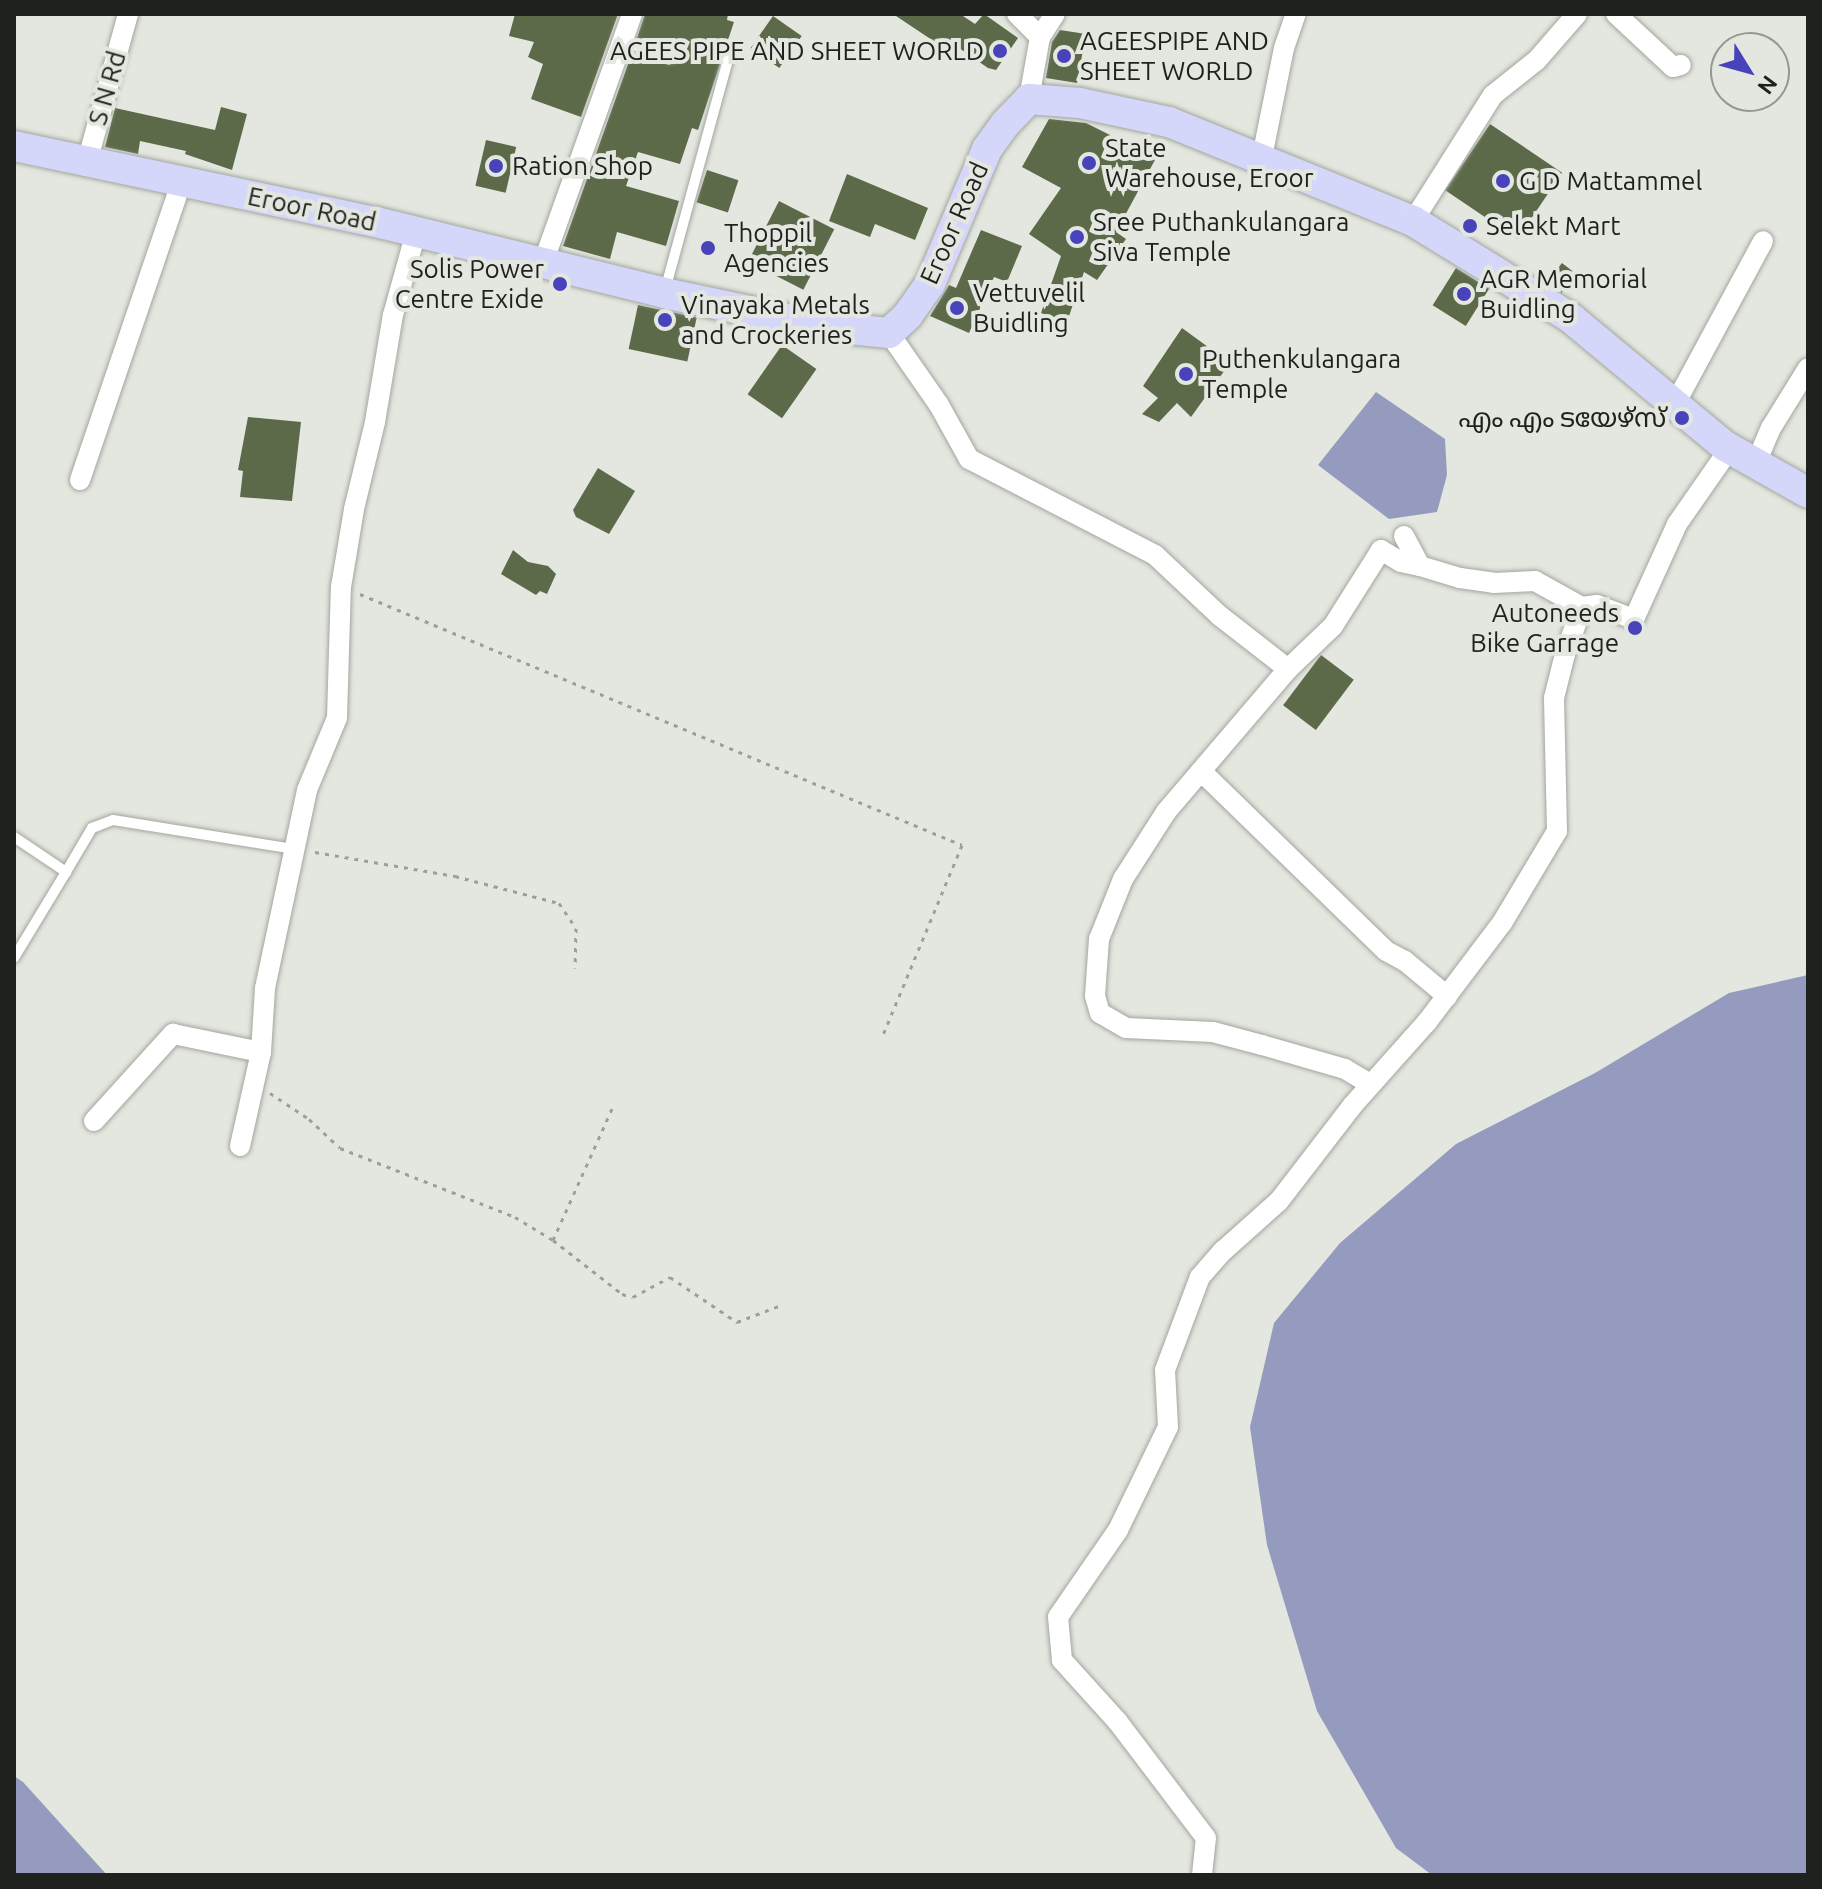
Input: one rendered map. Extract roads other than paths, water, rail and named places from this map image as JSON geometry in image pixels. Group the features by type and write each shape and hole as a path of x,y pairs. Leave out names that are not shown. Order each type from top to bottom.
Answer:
{"main road":[{"name":"Eroor Road","path":"14,146 416,232 664,293 821,326 889,333 908,315 930,284 987,149 1029,99"},
{"path":"1029,99 1080,103 1169,122 1413,221 1572,319 1730,448 1808,493"}],"street":[{"name":"S N Rd","path":"87,162 128,14"},
{"path":"543,263 632,14"},
{"path":"1017,14 1040,37"},
{"path":"1029,99 1040,37 1055,14"},
{"path":"1268,160 1284,48 1296,14"},
{"path":"1413,221 1493,95 1537,60 1577,14"},
{"path":"1616,14 1673,67 1681,65"},
{"path":"80,480 182,181"},
{"path":"240,1146 261,1052 265,988 307,790 337,718 341,587 393,315 416,232"},
{"path":"1675,404 1763,241"},
{"path":"889,333 939,405 969,459 1155,555 1220,616 1288,669"},
{"path":"1756,463 1771,428 1808,368"},
{"path":"1370,1084 1345,1069 1213,1032 1126,1028 1100,1013 1095,996 1099,939 1123,879 1166,812 1288,669 1333,626 1381,550 1401,562 1460,578 1494,583 1535,581 1582,607 1597,605 1634,619 1677,524 1730,448"},
{"path":"1404,536 1420,566"},
{"path":"1202,1875 1206,1838 1118,1722 1062,1660 1058,1617 1118,1530 1168,1427 1165,1370 1200,1277 1223,1251 1279,1201 1370,1084 1447,996 1502,923 1557,831 1554,698 1565,654 1582,607"},
{"path":"1201,771 1386,951 1405,961 1447,996"},
{"path":"94,1121 173,1034 261,1052"}],"lane":[{"path":"622,41 671,57"},
{"path":"664,293 731,49"},
{"path":"14,958 92,828 113,820 295,849"},
{"path":"14,837 66,872"}],"water":[{"path":"1376,392 1445,439 1447,475 1437,512 1389,519 1318,465"},
{"path":"1808,975 1808,1875 1432,1875 1396,1848 1317,1711 1267,1545 1250,1427 1274,1323 1340,1243 1456,1144 1595,1073 1729,993"},
{"path":"14,1776 23,1782 107,1875 14,1875"}],"place":[{"name":"AGEES PIPE AND SHEET WORLD","path":"1000,51"},
{"name":"AGEESPIPE AND SHEET WORLD","path":"1064,56"},
{"name":"State Warehouse, Eroor","path":"1089,163"},
{"name":"Ration Shop","path":"496,166"},
{"name":"G D Mattammel","path":"1503,181"},
{"name":"Selekt Mart","path":"1470,226"},
{"name":"Sree Puthankulangara Siva Temple","path":"1077,237"},
{"name":"Thoppil Agencies","path":"708,248"},
{"name":"Solis Power Centre Exide","path":"560,284"},
{"name":"AGR Memorial Buidling","path":"1464,294"},
{"name":"Vettuvelil Buidling","path":"957,308"},
{"name":"Vinayaka Metals and Crockeries","path":"665,320"},
{"name":"Puthenkulangara Temple","path":"1186,374"},
{"name":"എം എം ടയേഴ്‌സ്","path":"1682,418"},
{"name":"Autoneeds Bike Garrage","path":"1635,628"}]}
